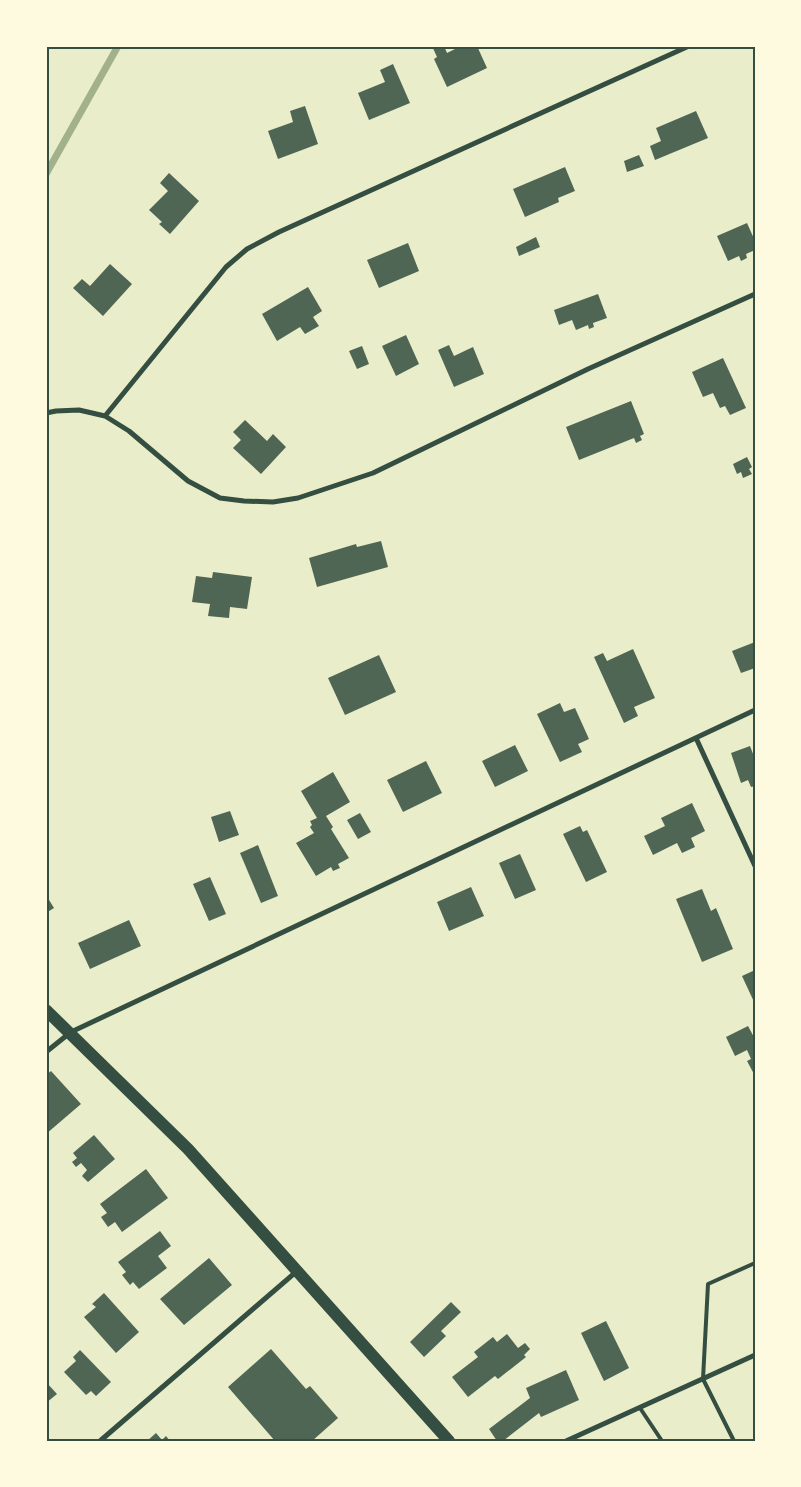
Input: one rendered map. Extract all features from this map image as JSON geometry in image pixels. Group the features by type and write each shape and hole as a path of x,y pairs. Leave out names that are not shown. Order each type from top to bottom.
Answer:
{"main road":[{"path":"46,1010 71,1032 179,1139 449,1441"}],"street":[{"path":"105,416 226,267 247,249 279,232 689,46"},
{"path":"46,413 80,410 105,416 129,431 188,481 220,498 273,502 298,498 373,473 588,369 755,294"},
{"path":"46,1052 71,1032 755,710"},
{"path":"696,738 755,866"},
{"path":"100,1441 298,1271"},
{"path":"566,1441 755,1355"}],"lane":[{"path":"734,1441 703,1379 708,1284 755,1263"},
{"path":"640,1408 662,1441"}],"building":[{"path":"432,46 444,46 447,53 461,46 477,46 487,68 447,87 434,59 437,57"},
{"path":"393,64 410,103 369,120 358,93 385,82 380,70"},
{"path":"305,106 318,144 278,159 268,131 293,122 290,111"},
{"path":"696,111 708,138 655,160 650,146 661,141 656,128"},
{"path":"639,155 644,166 627,172 624,161"},
{"path":"565,167 575,191 558,198 559,202 525,217 513,189"},
{"path":"169,173 199,201 170,234 159,224 162,222 149,210 168,191 160,183"},
{"path":"747,223 755,241 755,250 746,254 747,258 741,261 739,256 728,261 717,236"},
{"path":"536,237 540,247 519,256 516,247"},
{"path":"408,243 419,271 379,288 367,260"},
{"path":"110,264 132,284 103,316 73,288 82,279 90,286"},
{"path":"308,287 322,311 313,317 319,326 305,334 300,327 277,341 262,314"},
{"path":"598,294 607,318 593,323 594,327 589,329 588,325 576,330 572,320 559,325 554,310"},
{"path":"406,335 419,364 396,376 382,346"},
{"path":"449,345 454,356 473,347 484,374 454,387 438,350"},
{"path":"362,346 369,364 357,369 349,351"},
{"path":"723,358 746,408 730,415 725,406 720,408 713,393 703,397 692,372"},
{"path":"631,401 644,434 640,436 642,440 636,443 634,438 579,460 566,427"},
{"path":"245,420 267,441 273,434 286,447 261,474 233,448 241,440 233,432"},
{"path":"747,457 752,467 749,469 752,474 743,478 741,472 737,474 733,464"},
{"path":"381,541 388,567 317,587 309,558 356,544 357,547"},
{"path":"213,572 252,577 247,609 230,607 229,618 208,616 210,604 192,602 196,576 212,578"},
{"path":"755,642 755,668 741,673 732,651"},
{"path":"633,649 655,698 634,707 638,716 624,723 594,657 603,653 607,661"},
{"path":"379,655 396,692 345,715 328,678"},
{"path":"560,703 564,712 575,708 589,739 578,744 582,752 560,762 537,714"},
{"path":"515,745 528,771 495,787 482,761"},
{"path":"750,746 755,759 755,786 751,787 748,780 741,783 731,753"},
{"path":"426,761 442,793 403,812 387,780"},
{"path":"333,772 350,802 326,816 333,827 331,829 349,858 338,864 340,868 333,871 331,867 316,876 296,843 314,833 310,827 312,825 310,821 317,818 301,791"},
{"path":"692,803 705,831 691,838 695,847 682,853 677,843 653,855 644,836 665,826 661,818"},
{"path":"230,811 239,835 219,842 211,817"},
{"path":"360,813 371,832 358,839 347,820"},
{"path":"580,826 583,832 587,830 607,872 586,882 563,834"},
{"path":"258,845 278,896 261,903 240,853"},
{"path":"520,854 536,890 515,899 499,863"},
{"path":"210,877 226,914 209,921 193,884"},
{"path":"471,887 484,916 449,931 437,902"},
{"path":"702,889 711,911 716,908 733,949 702,962 676,899"},
{"path":"46,895 54,908 46,913"},
{"path":"129,920 141,946 90,969 78,943"},
{"path":"755,970 755,1004 742,976"},
{"path":"748,1026 755,1039 755,1076 747,1061 751,1059 747,1050 735,1056 726,1037"},
{"path":"51,1071 81,1104 46,1134 46,1075"},
{"path":"94,1135 115,1159 88,1182 82,1176 87,1170 81,1163 76,1167 72,1162 77,1158 73,1153"},
{"path":"146,1169 168,1198 122,1232 115,1222 108,1227 101,1217 107,1213 100,1204"},
{"path":"160,1231 171,1246 158,1256 167,1268 139,1289 133,1282 130,1285 122,1275 126,1272 118,1262"},
{"path":"209,1258 232,1285 184,1325 160,1299"},
{"path":"104,1293 139,1332 116,1353 84,1317 96,1307 92,1304"},
{"path":"451,1302 461,1312 441,1331 446,1336 424,1357 410,1342"},
{"path":"606,1321 629,1368 604,1381 581,1333"},
{"path":"507,1334 518,1348 525,1343 530,1349 524,1355 526,1357 498,1379 495,1376 468,1397 452,1377 478,1357 474,1352 493,1337 497,1342"},
{"path":"271,1349 306,1389 310,1386 338,1418 312,1441 275,1441 228,1387"},
{"path":"80,1350 111,1382 96,1396 91,1391 86,1395 64,1372 76,1361 73,1357"},
{"path":"566,1370 579,1400 541,1417 539,1413 503,1441 497,1441 489,1429 530,1398 526,1388"},
{"path":"46,1382 57,1394 46,1403"},
{"path":"156,1433 162,1440 166,1436 170,1441 147,1441"}],"waterway":[{"path":"46,174 118,46"}]}
